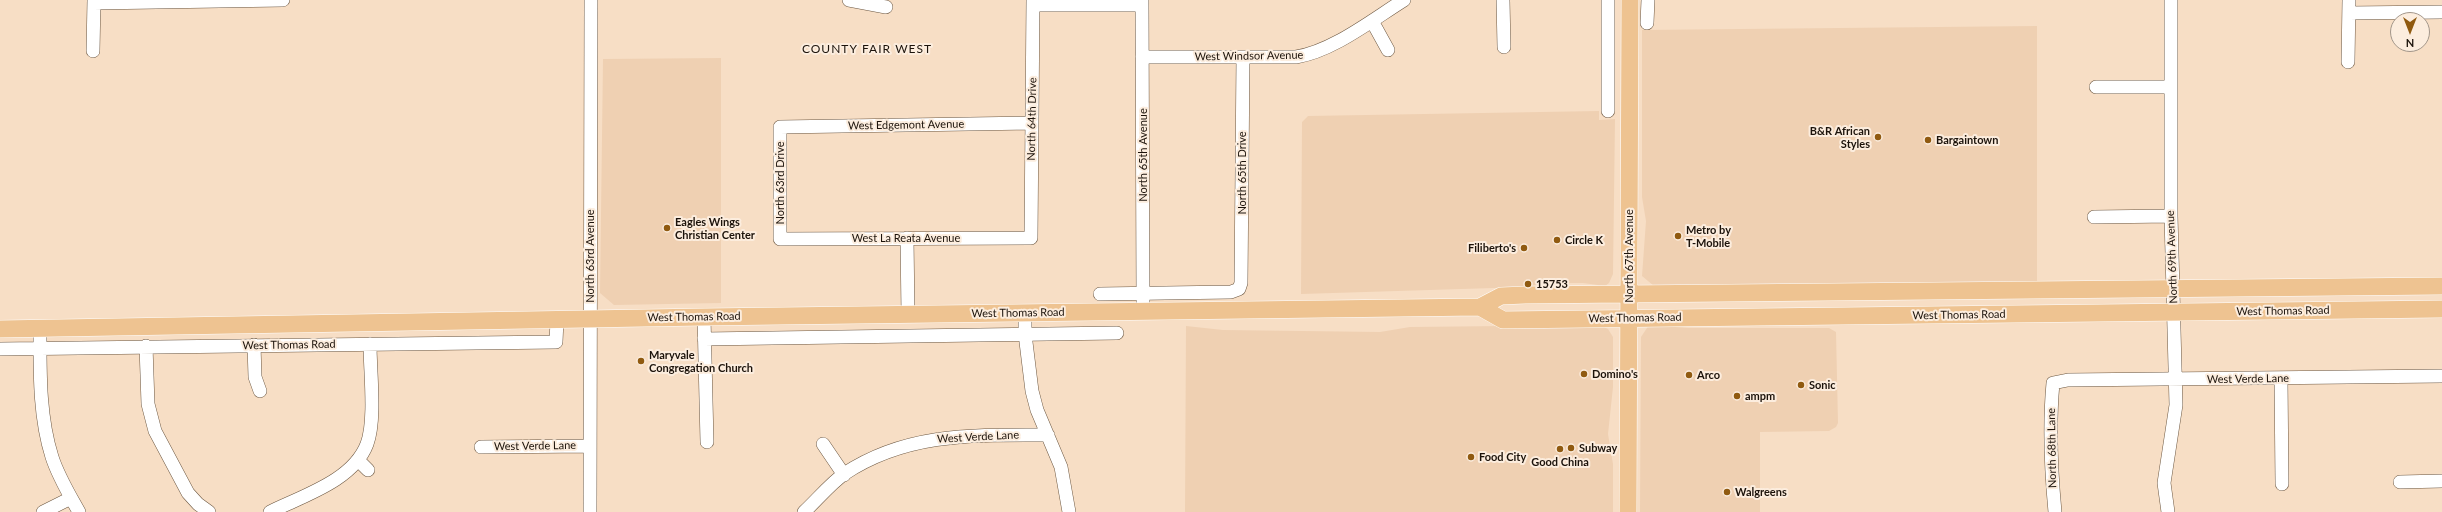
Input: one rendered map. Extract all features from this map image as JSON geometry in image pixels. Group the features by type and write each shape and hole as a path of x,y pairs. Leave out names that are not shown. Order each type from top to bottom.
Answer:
{"main road":[{"name":"North 67th Avenue","path":"1628,512 1630,0"},
{"path":"2420,286 2421,309"},
{"name":"West Thomas Road","path":"1480,307 1500,296 2442,286"},
{"path":"2241,288 2241,311"},
{"name":"West Thomas Road","path":"0,330 1025,312 1143,302 1480,307 1503,320 1629,317 2442,309"}],"street":[{"path":"93,51 94,2 283,0"},
{"name":"North 63rd Avenue","path":"590,512 591,0"},
{"path":"849,0 886,7"},
{"name":"West Windsor Avenue","path":"1142,57 1243,57 1307,55 1328,47 1404,0"},
{"path":"1503,0 1504,47"},
{"path":"1608,0 1608,111"},
{"path":"1647,23 1648,0"},
{"name":"North 69th Avenue","path":"2168,512 2164,483 2174,420 2175,379 2171,216 2171,0"},
{"path":"2348,62 2349,0"},
{"path":"1033,3 1142,3"},
{"name":"North 64th Drive","path":"1031,238 1033,3"},
{"name":"North 65th Avenue","path":"1142,3 1143,302"},
{"path":"2349,14 2442,12"},
{"path":"1372,21 1388,50"},
{"name":"North 65th Drive","path":"1239,289 1241,283 1243,57"},
{"path":"2096,87 2171,87"},
{"name":"West Edgemont Avenue","path":"780,127 1032,123"},
{"name":"North 63rd Drive","path":"780,127 780,239"},
{"path":"2094,217 2171,216"},
{"path":"907,238 908,314"},
{"name":"West La Reata Avenue","path":"780,239 1031,238"},
{"name":"West Thomas Road","path":"1100,294 1143,302 1231,292 1239,289"},
{"path":"1025,312 1025,334 1032,390 1061,467 1069,512"},
{"path":"704,317 707,442"},
{"name":"West Thomas Road","path":"0,349 103,349 146,346 556,342 557,320"},
{"path":"40,329 45,429 53,459 79,512"},
{"name":"West Thomas Road","path":"704,339 1117,333"},
{"path":"270,512 327,485 358,460 368,442 371,423 370,344"},
{"path":"254,345 254,377 260,392"},
{"path":"146,346 148,404 155,431 188,493 198,504 209,512"},
{"name":"West Verde Lane","path":"2054,383 2068,380 2442,376"},
{"path":"2281,378 2282,484"},
{"name":"North 68th Lane","path":"2054,383 2052,402 2052,482 2055,512"},
{"name":"West Verde Lane","path":"804,512 844,475 899,448 938,438 1048,435"},
{"path":"823,444 844,475"},
{"name":"West Verde Lane","path":"482,447 589,446"},
{"path":"358,460 368,470"},
{"path":"2400,482 2442,481"},
{"path":"43,512 71,498"}],"shaded area":[{"path":"2037,26 2037,282 1654,286 1642,276 1646,221 1642,197 1642,30"},
{"path":"721,58 721,303 614,305 600,293 603,59"},
{"path":"1599,111 1599,120 1615,119 1613,274 1609,283 1605,286 1583,283 1542,283 1526,287 1301,294 1302,122 1308,116"},
{"path":"1600,325 1608,329 1613,337 1613,387 1608,434 1613,464 1613,512 1185,512 1186,326 1223,330 1380,332 1410,327"},
{"path":"1649,325 1688,328 1829,328 1836,332 1838,423 1836,427 1829,431 1760,432 1760,512 1640,512 1641,337"}],"place":[{"name":"B&R African Styles","path":"1878,137"},
{"name":"Bargaintown","path":"1928,140"},
{"name":"Eagles Wings Christian Center","path":"667,228"},
{"name":"Metro by T-Mobile","path":"1678,236"},
{"name":"Circle K","path":"1557,240"},
{"name":"Filiberto's","path":"1524,248"},
{"name":"15753","path":"1528,284"},
{"name":"Maryvale Congregation Church","path":"641,361"},
{"name":"Domino's","path":"1584,374"},
{"name":"Arco","path":"1689,375"},
{"name":"Sonic","path":"1801,385"},
{"name":"ampm","path":"1737,396"},
{"name":"Subway","path":"1571,448"},
{"name":"Good China","path":"1560,449"},
{"name":"Food City","path":"1471,457"},
{"name":"Walgreens","path":"1727,492"}],"district":[{"name":"COUNTY FAIR WEST","path":"867,49"}]}
